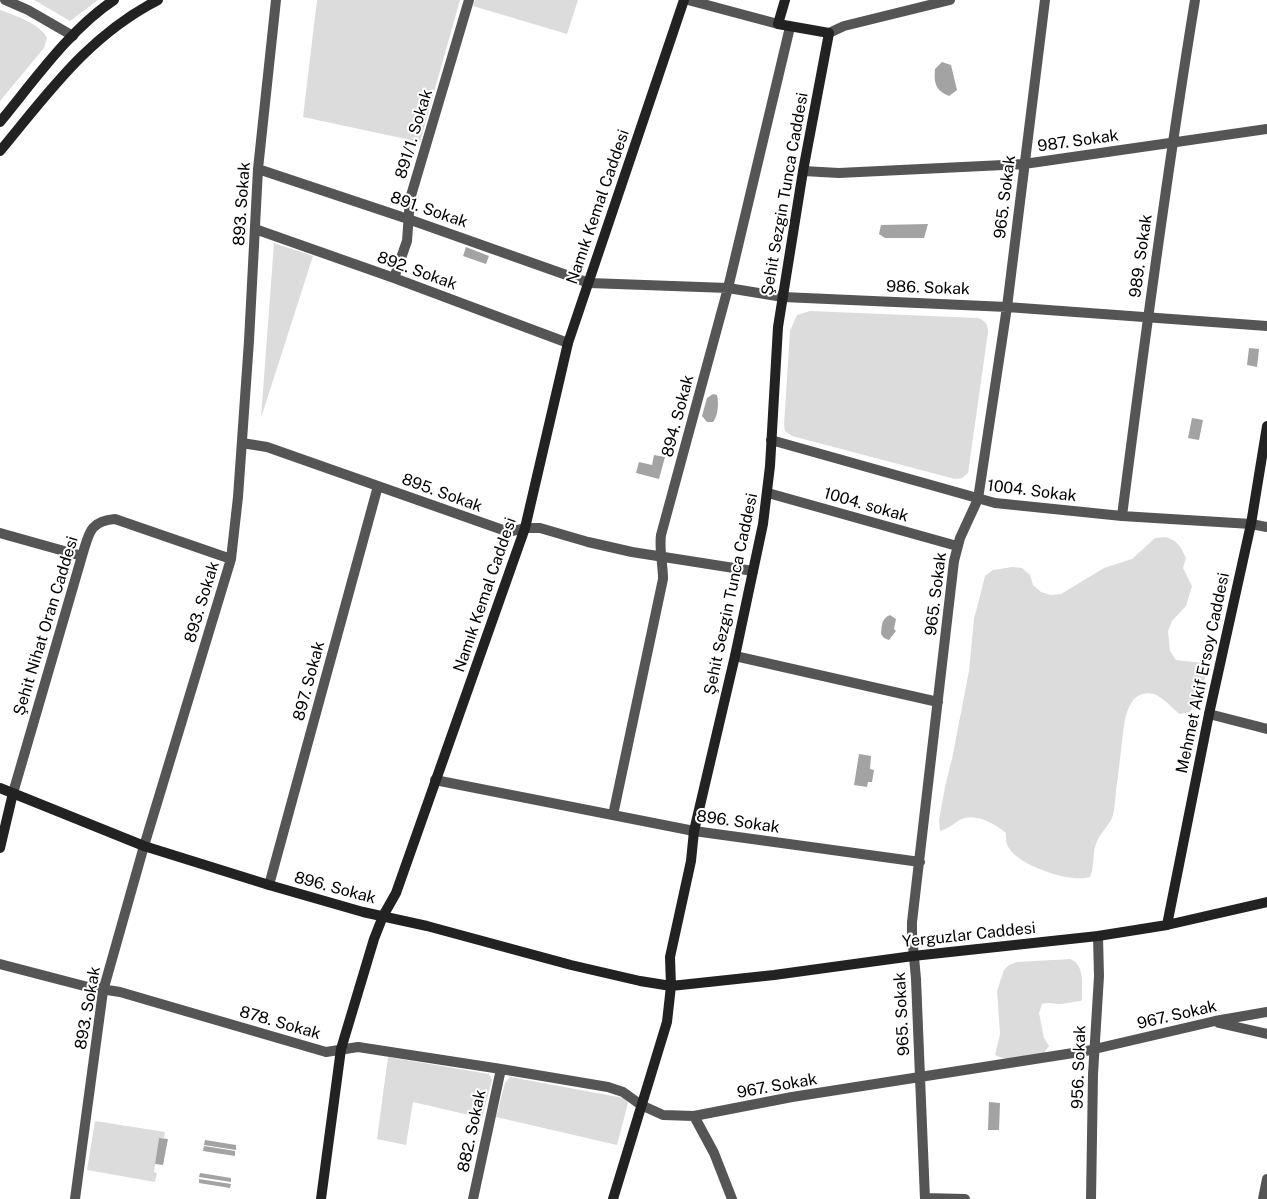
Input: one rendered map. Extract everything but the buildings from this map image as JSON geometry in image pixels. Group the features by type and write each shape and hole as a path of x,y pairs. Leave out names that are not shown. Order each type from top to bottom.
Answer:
{"street":[{"path":"5,0 28,10 73,36"},
{"path":"0,122 73,36 106,5 114,0"},
{"path":"0,151 69,68 101,37 137,11 158,0"},
{"name":"893. Sokak","path":"75,1199 103,991 144,846 231,559 242,443 258,168 276,0"},
{"name":"891/1. Sokak","path":"394,278 407,241 410,199 469,0"},
{"name":"Namık Kemal Caddesi","path":"321,1199 341,1049 374,940 383,916 396,893 525,528 568,343 684,0"},
{"path":"688,0 790,27 829,32 844,26 950,0"},
{"path":"778,24 785,0"},
{"name":"965. Sokak","path":"925,1199 912,922 953,570 957,546 978,499 1007,306 1045,0"},
{"name":"989. Sokak","path":"1122,516 1147,316 1195,0"},
{"name":"894. Sokak","path":"614,814 663,579 661,535 728,288 790,27"},
{"name":"Şehit Sezgin Tunca Caddesi","path":"613,1199 667,1022 672,986 670,957 691,861 694,831 735,656 768,493 778,327 803,171 829,32"},
{"name":"987. Sokak","path":"803,171 839,174 1024,164 1267,129"},
{"name":"891. Sokak","path":"258,168 408,218 589,283"},
{"name":"892. Sokak","path":"254,228 568,343"},
{"name":"986. Sokak","path":"589,283 728,288 783,297 1007,306 1267,326"},
{"name":"Mehmet Akif Ersoy Caddesi","path":"1167,925 1209,714 1251,524 1267,426"},
{"name":"1004. Sokak","path":"771,440 994,503 1122,516 1251,524 1267,527"},
{"name":"895. Sokak","path":"242,443 267,447 503,530 513,531 525,528 540,528 588,542 661,557 753,571"},
{"name":"897. Sokak","path":"269,885 378,486"},
{"name":"1004. sokak","path":"768,493 957,546"},
{"name":"Şehit Nihat Oran Caddesi","path":"0,848 13,792 82,556 89,534 95,525 104,520 115,519 231,559"},
{"path":"0,533 82,556"},
{"path":"735,656 938,702"},
{"path":"1209,714 1267,729"},
{"name":"896. Sokak","path":"435,780 694,831 920,862"},
{"name":"896. Sokak","path":"0,788 144,846 269,885 571,965 640,981 672,986"},
{"name":"Yerguzlar Caddesi","path":"672,986 774,975 913,956 1098,936 1167,925 1267,902"},
{"name":"956. Sokak","path":"1091,1199 1094,1050 1099,976 1098,936"},
{"name":"878. Sokak","path":"0,964 103,991 120,992 326,1052 358,1047 608,1087 623,1092 641,1105"},
{"name":"967. Sokak","path":"641,1105 664,1115 694,1116 792,1097 1094,1050 1214,1021 1267,1012"},
{"path":"1214,1021 1267,1034"},
{"name":"882. Sokak","path":"472,1199 501,1069"},
{"path":"694,1116 714,1153 732,1199"},
{"path":"1263,1199 1267,1178"},
{"path":"925,1199 965,1199"}],"shaded area":[{"path":"34,0 98,0 70,21"},
{"path":"317,0 460,0 420,142 303,117"},
{"path":"475,0 578,0 567,34 473,6"},
{"path":"0,10 33,24 47,38 44,48 0,101"},
{"path":"942,62 951,65 957,90 949,96 938,89 935,82 935,69"},
{"path":"928,224 924,238 885,238 879,234 881,225"},
{"path":"274,243 313,256 261,418"},
{"path":"466,247 489,256 486,264 463,256"},
{"path":"810,311 978,318 986,323 988,332 968,473 962,478 955,479 792,436 785,431 790,331 797,315"},
{"path":"1249,348 1259,349 1257,367 1247,365"},
{"path":"713,394 717,395 717,413 713,422 707,422 702,416 707,398"},
{"path":"1192,418 1203,420 1199,440 1188,438"},
{"path":"654,455 665,457 659,479 636,473 639,462 652,465"},
{"path":"1166,537 1175,541 1181,548 1186,558 1183,568 1192,586 1186,606 1172,621 1168,631 1170,651 1176,660 1203,663 1205,676 1203,689 1198,701 1190,712 1180,714 1161,698 1151,693 1138,696 1130,705 1126,714 1114,812 1096,844 1090,877 1071,878 1060,876 1026,863 1009,849 1006,833 996,826 977,818 964,818 940,831 939,820 969,671 974,619 985,576 993,570 1012,567 1022,568 1030,575 1033,585 1041,592 1051,595 1061,594 1104,568 1132,559 1155,538"},
{"path":"890,615 896,619 894,629 896,631 889,640 881,634 883,620"},
{"path":"859,754 871,756 870,769 874,770 872,782 868,782 867,787 854,785"},
{"path":"1070,959 1078,966 1082,976 1082,999 1081,1001 1065,1004 1042,1004 1039,1013 1044,1038 1049,1046 1043,1054 1012,1059 995,1055 1000,1034 997,991 1004,970 1009,965 1017,962"},
{"path":"388,1057 489,1074 492,1080 482,1118 413,1102 406,1145 377,1139"},
{"path":"510,1077 624,1098 628,1103 617,1145 496,1117 505,1083"},
{"path":"989,1102 1000,1103 999,1130 988,1130"},
{"path":"95,1121 165,1132 164,1138 159,1138 154,1172 157,1173 155,1182 87,1170"},
{"path":"159,1138 168,1139 163,1165 155,1164"},
{"path":"205,1140 236,1145 236,1150 204,1145"},
{"path":"204,1146 235,1151 235,1156 203,1151"},
{"path":"200,1173 231,1178 231,1182 199,1177"},
{"path":"199,1179 231,1184 230,1188 199,1183"}]}
